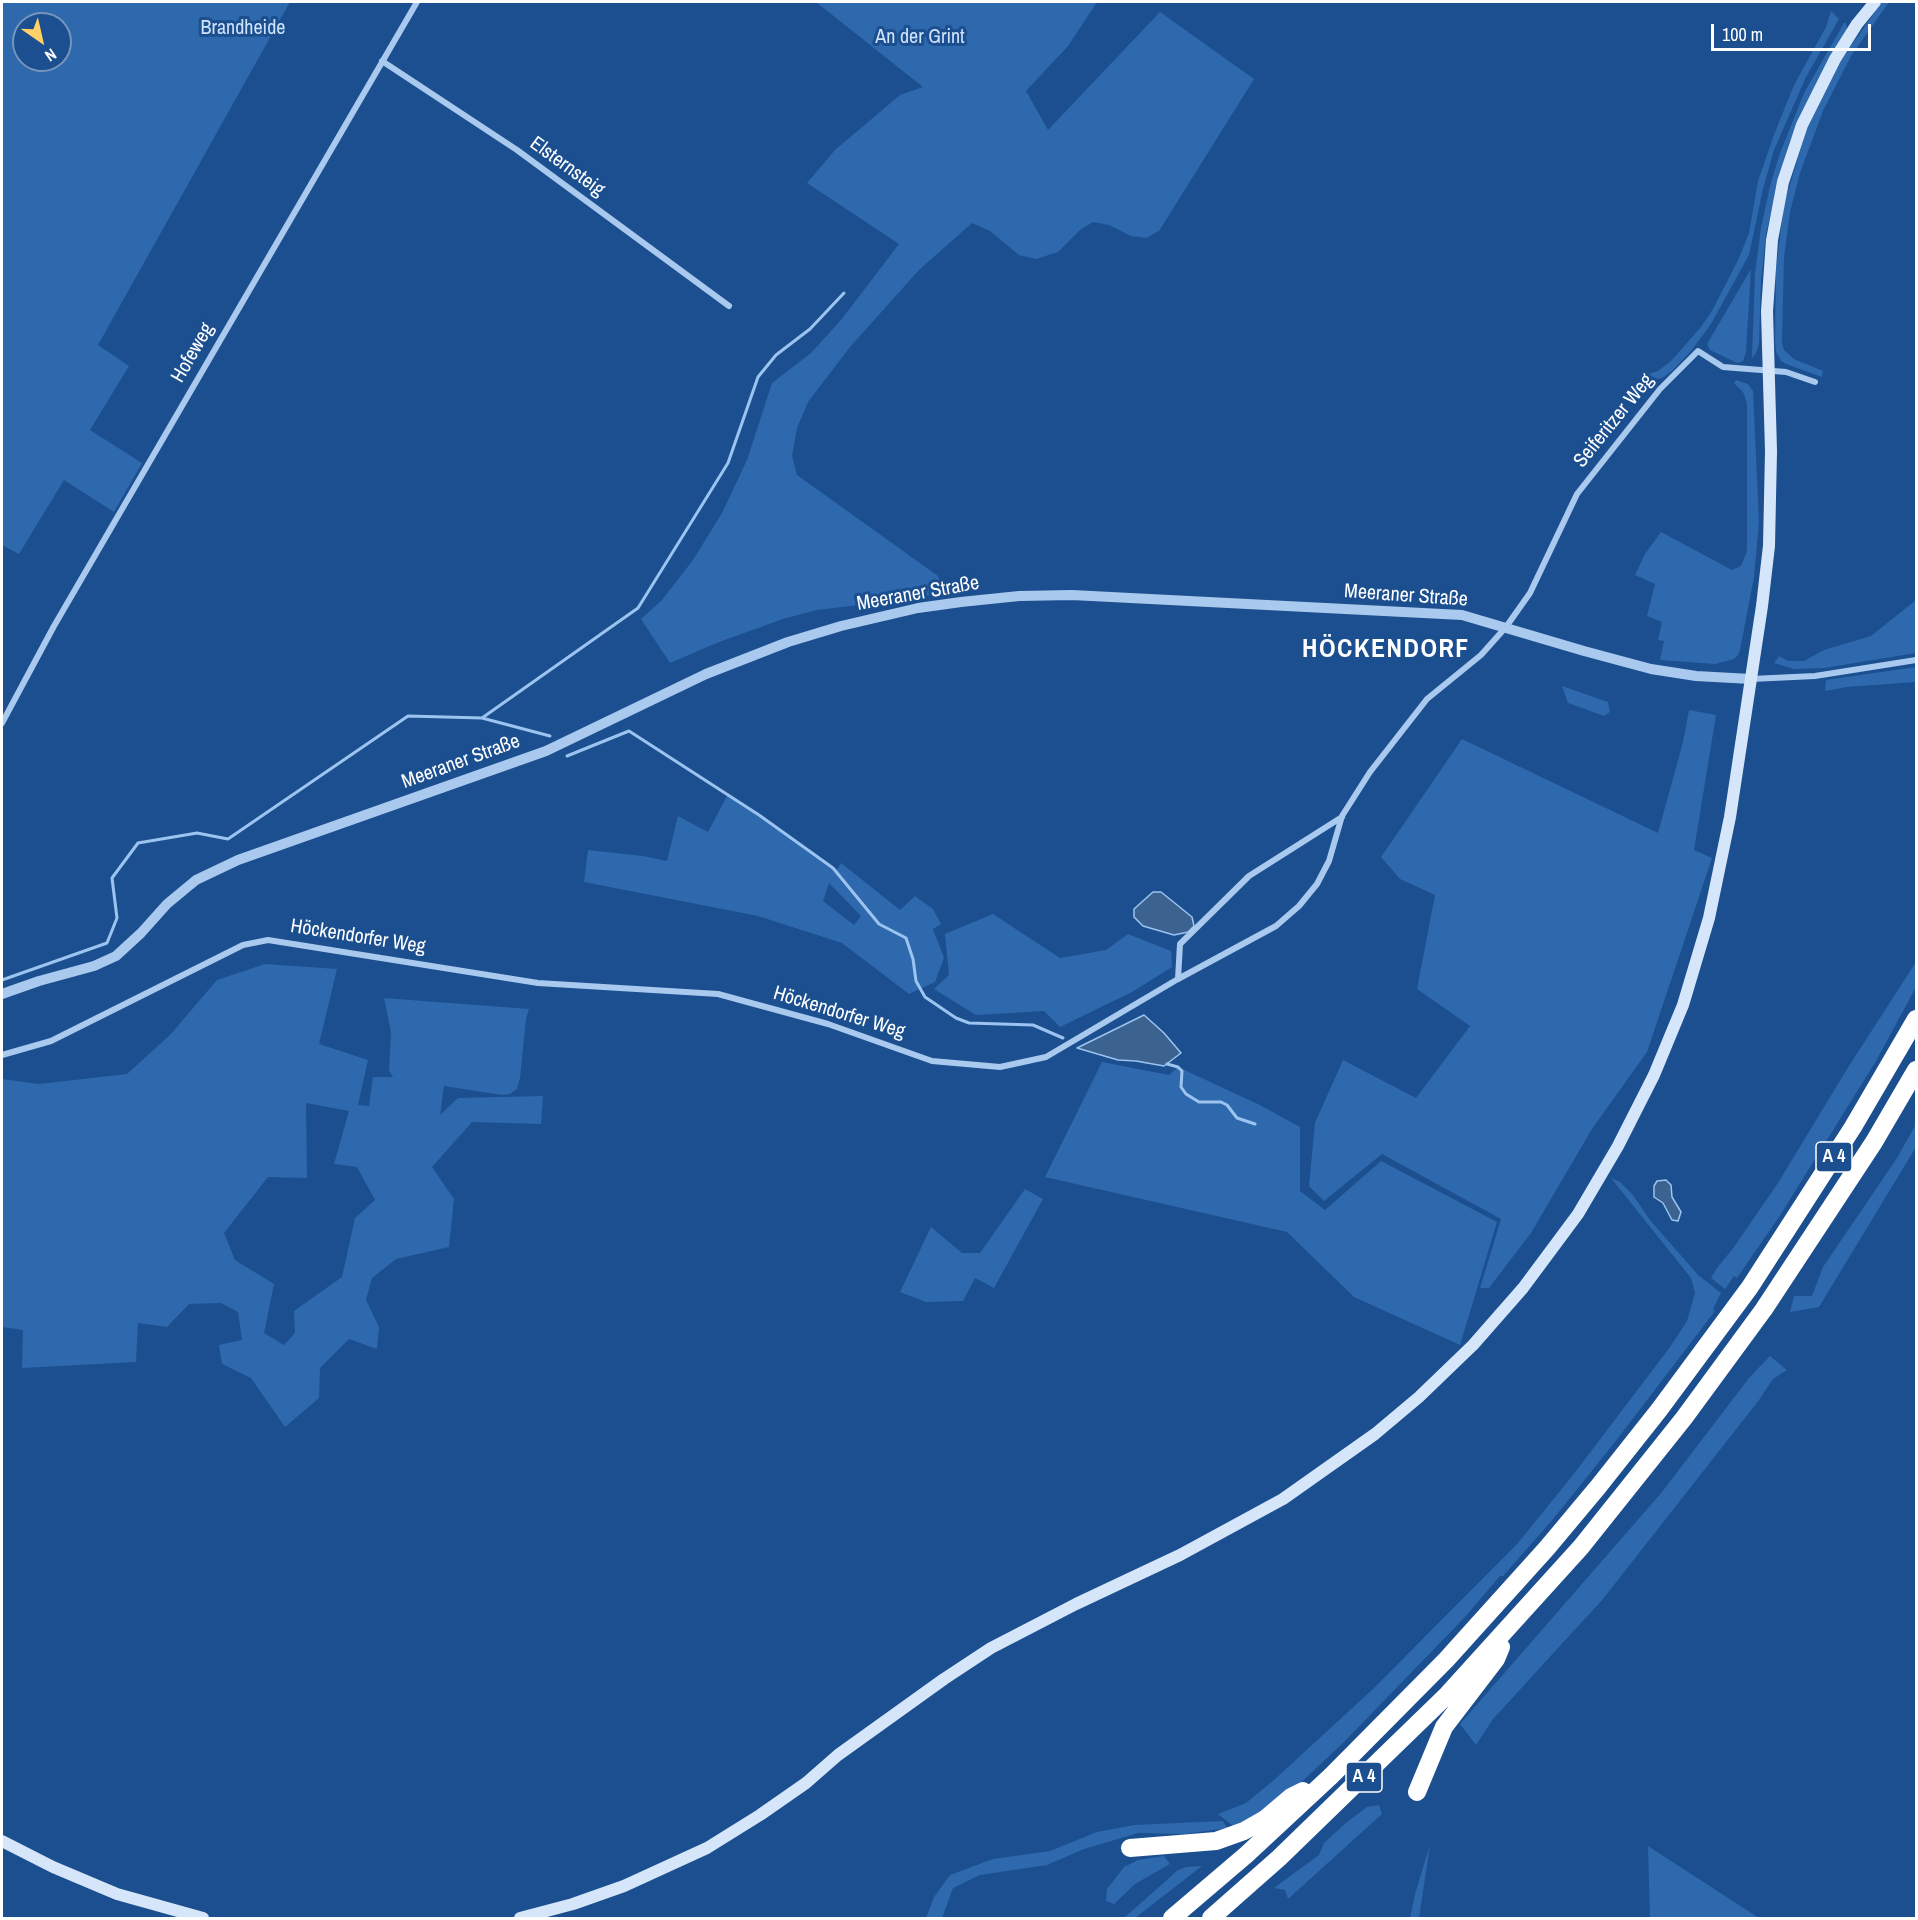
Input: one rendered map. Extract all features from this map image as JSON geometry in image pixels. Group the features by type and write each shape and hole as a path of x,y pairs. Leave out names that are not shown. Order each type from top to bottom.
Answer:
{"highway":[{"name":"A 4","path":"1172,1918 1246,1855 1330,1776 1446,1660 1547,1548 1659,1410 1746,1292 1853,1127 1917,1019"},
{"name":"A 4","path":"1211,1918 1345,1796 1446,1696 1510,1627 1619,1499 1684,1418 1764,1309 1874,1142 1917,1070"},
{"path":"1417,1792 1444,1727 1496,1659 1510,1627"},
{"path":"1130,1848 1216,1841 1244,1831 1265,1819 1291,1797 1330,1776"}],"main road":[{"path":"520,1918 573,1904 624,1886 707,1848 769,1809 838,1755 991,1648 1076,1604 1180,1555 1283,1499 1375,1434 1419,1397 1473,1345 1542,1265 1578,1214 1618,1146 1658,1067 1683,1005 1698,958 1722,858 1762,606 1769,546 1771,451 1768,371 1769,275 1772,240 1783,182 1802,125 1835,59 1857,24 1875,2"},
{"path":"2,1840 53,1867 117,1894 203,1918"}],"street":[{"name":"Hofeweg","path":"2,723 54,626 417,2"},
{"name":"Elsternsteig","path":"382,62 517,150 729,306"},
{"name":"Seiferitzer Weg","path":"1506,627 1530,593 1577,494 1660,389 1698,351 1723,367 1786,372 1815,382"},
{"name":"Meeraner Straße","path":"2,994 94,966 116,956 167,904 196,880 238,860 546,751 706,674 788,642 873,618 961,602 1019,596 1072,595 1462,615 1651,669 1696,676 1750,680 1815,676 1917,660"},
{"name":"Höckendorfer Weg","path":"2,1055 51,1041 243,945 268,940 538,982 718,994 828,1024 933,1061 1000,1067 1046,1057 1178,979 1276,926 1299,906 1317,884 1329,861 1342,816 1370,772 1427,699 1481,655 1506,627"},
{"path":"1178,979 1180,944 1249,876 1342,816"}],"green space":[{"name":"Brandheide","path":"2,2 290,2 98,345 129,366 90,430 142,463 114,512 64,480 19,554 2,545"},
{"name":"An der Grint","path":"816,2 1097,2 1068,46 1026,91 1048,130 1160,12 1254,79 1159,231 1146,238 1131,236 1109,225 1093,222 1080,230 1058,252 1036,259 1019,255 990,231 972,223 919,270 850,347 808,402 797,428 792,456 797,475 938,576 943,593 817,610 783,619 719,642 670,663 641,619 662,600 693,560 722,513 747,460 772,383 811,353 841,320 899,244 807,183 835,150 900,95 923,87"},
{"path":"1882,2 1889,2 1851,56 1823,111 1800,173 1790,212 1784,257 1782,343 1784,350 1794,359 1823,371 1822,377 1786,364 1781,361 1776,352 1776,269 1784,205 1806,131 1824,90 1843,57"},
{"path":"1831,11 1839,19 1806,77 1774,150 1749,255 1711,324 1691,351 1673,370 1662,378 1656,379 1648,374 1658,371 1671,361 1701,327 1713,309 1739,258 1749,233 1758,181 1775,132 1794,85 1826,27"},
{"path":"1844,23 1847,29 1804,108 1789,143 1780,174 1766,234 1761,281 1759,344 1752,358 1755,273 1770,186 1779,156 1804,93"},
{"path":"1751,269 1746,352 1743,361 1737,363 1710,350 1707,344"},
{"path":"1736,380 1748,384 1753,391 1759,522 1754,577 1740,650 1734,659 1715,664 1660,660 1664,641 1658,640 1662,622 1647,616 1655,584 1635,575 1645,554 1661,532 1732,570 1741,566 1747,551 1747,403 1743,392 1734,383"},
{"path":"1916,600 1916,653 1824,668 1794,669 1774,663 1779,656 1788,661 1804,661 1824,650 1871,636"},
{"path":"1916,667 1916,682 1847,687 1825,691 1826,680"},
{"path":"1562,686 1608,702 1610,712 1604,716 1568,703"},
{"path":"1689,710 1716,715 1694,850 1712,858 1647,1052 1592,1129 1531,1233 1489,1288 1480,1288 1501,1219 1382,1154 1324,1201 1309,1186 1315,1123 1343,1060 1416,1098 1470,1026 1417,989 1435,895 1400,879 1381,857 1462,739 1658,833 1683,742"},
{"path":"728,794 803,845 836,871 841,863 900,910 915,896 933,909 941,924 933,929 944,958 935,982 909,994 842,943 758,916 584,882 588,850 667,861 678,816 708,832","holes":["829,883 861,916 854,925 823,901"]},
{"path":"993,914 1060,958 1106,950 1128,934 1171,951 1172,967 1132,992 1060,1027 1044,1011 976,1015 934,989 949,975 945,934"},
{"path":"1916,962 1916,987 1876,1061 1779,1217 1737,1278 1734,1276 1725,1289 1711,1278 1778,1183 1847,1069"},
{"path":"265,964 337,969 319,1044 368,1060 358,1105 369,1106 373,1077 393,1077 389,1071 391,1032 384,998 529,1009 517,1089 510,1094 502,1095 444,1086 440,1115 458,1098 543,1096 541,1124 472,1122 432,1167 454,1199 449,1247 396,1259 372,1278 366,1300 379,1327 377,1349 349,1339 320,1368 319,1398 285,1427 251,1378 222,1364 219,1345 242,1340 238,1312 221,1303 189,1304 167,1327 138,1323 136,1362 22,1368 23,1330 2,1327 2,1079 39,1084 127,1074 170,1035 217,980","holes":["306,1103 349,1111 334,1164 357,1167 375,1200 355,1218 342,1277 294,1311 295,1333 284,1345 264,1333 274,1284 235,1260 224,1233 268,1177 307,1178"]},
{"path":"1102,1062 1169,1075 1178,1067 1260,1105 1300,1127 1300,1191 1325,1210 1381,1161 1497,1222 1460,1345 1354,1297 1287,1232 1045,1177"},
{"path":"1916,1124 1916,1147 1819,1307 1790,1312 1794,1296 1812,1296 1823,1267 1897,1158"},
{"path":"1611,1178 1620,1182 1633,1195 1650,1220 1698,1275 1721,1293 1713,1309 1715,1311 1615,1442 1554,1518 1503,1576 1500,1576 1464,1618 1343,1743 1279,1803 1237,1829 1218,1814 1246,1803 1274,1780 1374,1688 1518,1543 1573,1475 1670,1347 1687,1321 1695,1293 1691,1278"},
{"path":"1025,1189 1043,1199 994,1288 975,1278 963,1301 926,1302 900,1292 931,1227 962,1253 980,1253"},
{"path":"1770,1356 1787,1370 1773,1379 1603,1599 1493,1719 1476,1745 1460,1724 1662,1492 1749,1378"},
{"path":"1379,1805 1382,1814 1288,1899 1285,1890 1274,1888 1319,1855 1324,1843 1347,1822 1367,1807"},
{"path":"1223,1821 1227,1828 1185,1834 1138,1833 1084,1849 1047,1865 980,1875 953,1888 942,1918 926,1918 934,1897 950,1875 993,1859 1050,1851 1097,1832 1134,1825"},
{"path":"1430,1845 1419,1918 1410,1918 1415,1894"},
{"path":"1648,1846 1759,1918 1650,1918"},
{"path":"1164,1856 1170,1864 1135,1884 1114,1904 1106,1901 1107,1889 1124,1867 1138,1860"},
{"path":"1202,1866 1135,1918 1124,1918 1178,1870"}],"shaded area":[{"path":"1153,892 1161,892 1192,917 1194,926 1188,932 1174,935 1143,926 1134,917 1134,909"},
{"path":"1144,1015 1181,1053 1164,1066 1118,1060 1077,1048"},
{"path":"1666,1180 1671,1185 1672,1197 1681,1212 1678,1221 1672,1220 1663,1203 1654,1197 1654,1186 1657,1181"}],"waterway":[{"path":"2,980 107,943 117,918 112,878 138,843 197,833 228,839 408,716 482,718 638,608 728,463 758,377 776,355 810,329 844,293"},
{"path":"482,718 550,736"},
{"path":"567,756 629,731 759,815 833,868 879,924 906,938 913,959 916,981 925,997 956,1018 969,1023 1033,1025 1063,1038"},
{"path":"1167,1064 1178,1067 1182,1071 1181,1087 1186,1094 1199,1102 1221,1102 1227,1105 1237,1118 1255,1124"}],"district":[{"name":"HÖCKENDORF","path":"1386,650"}]}
